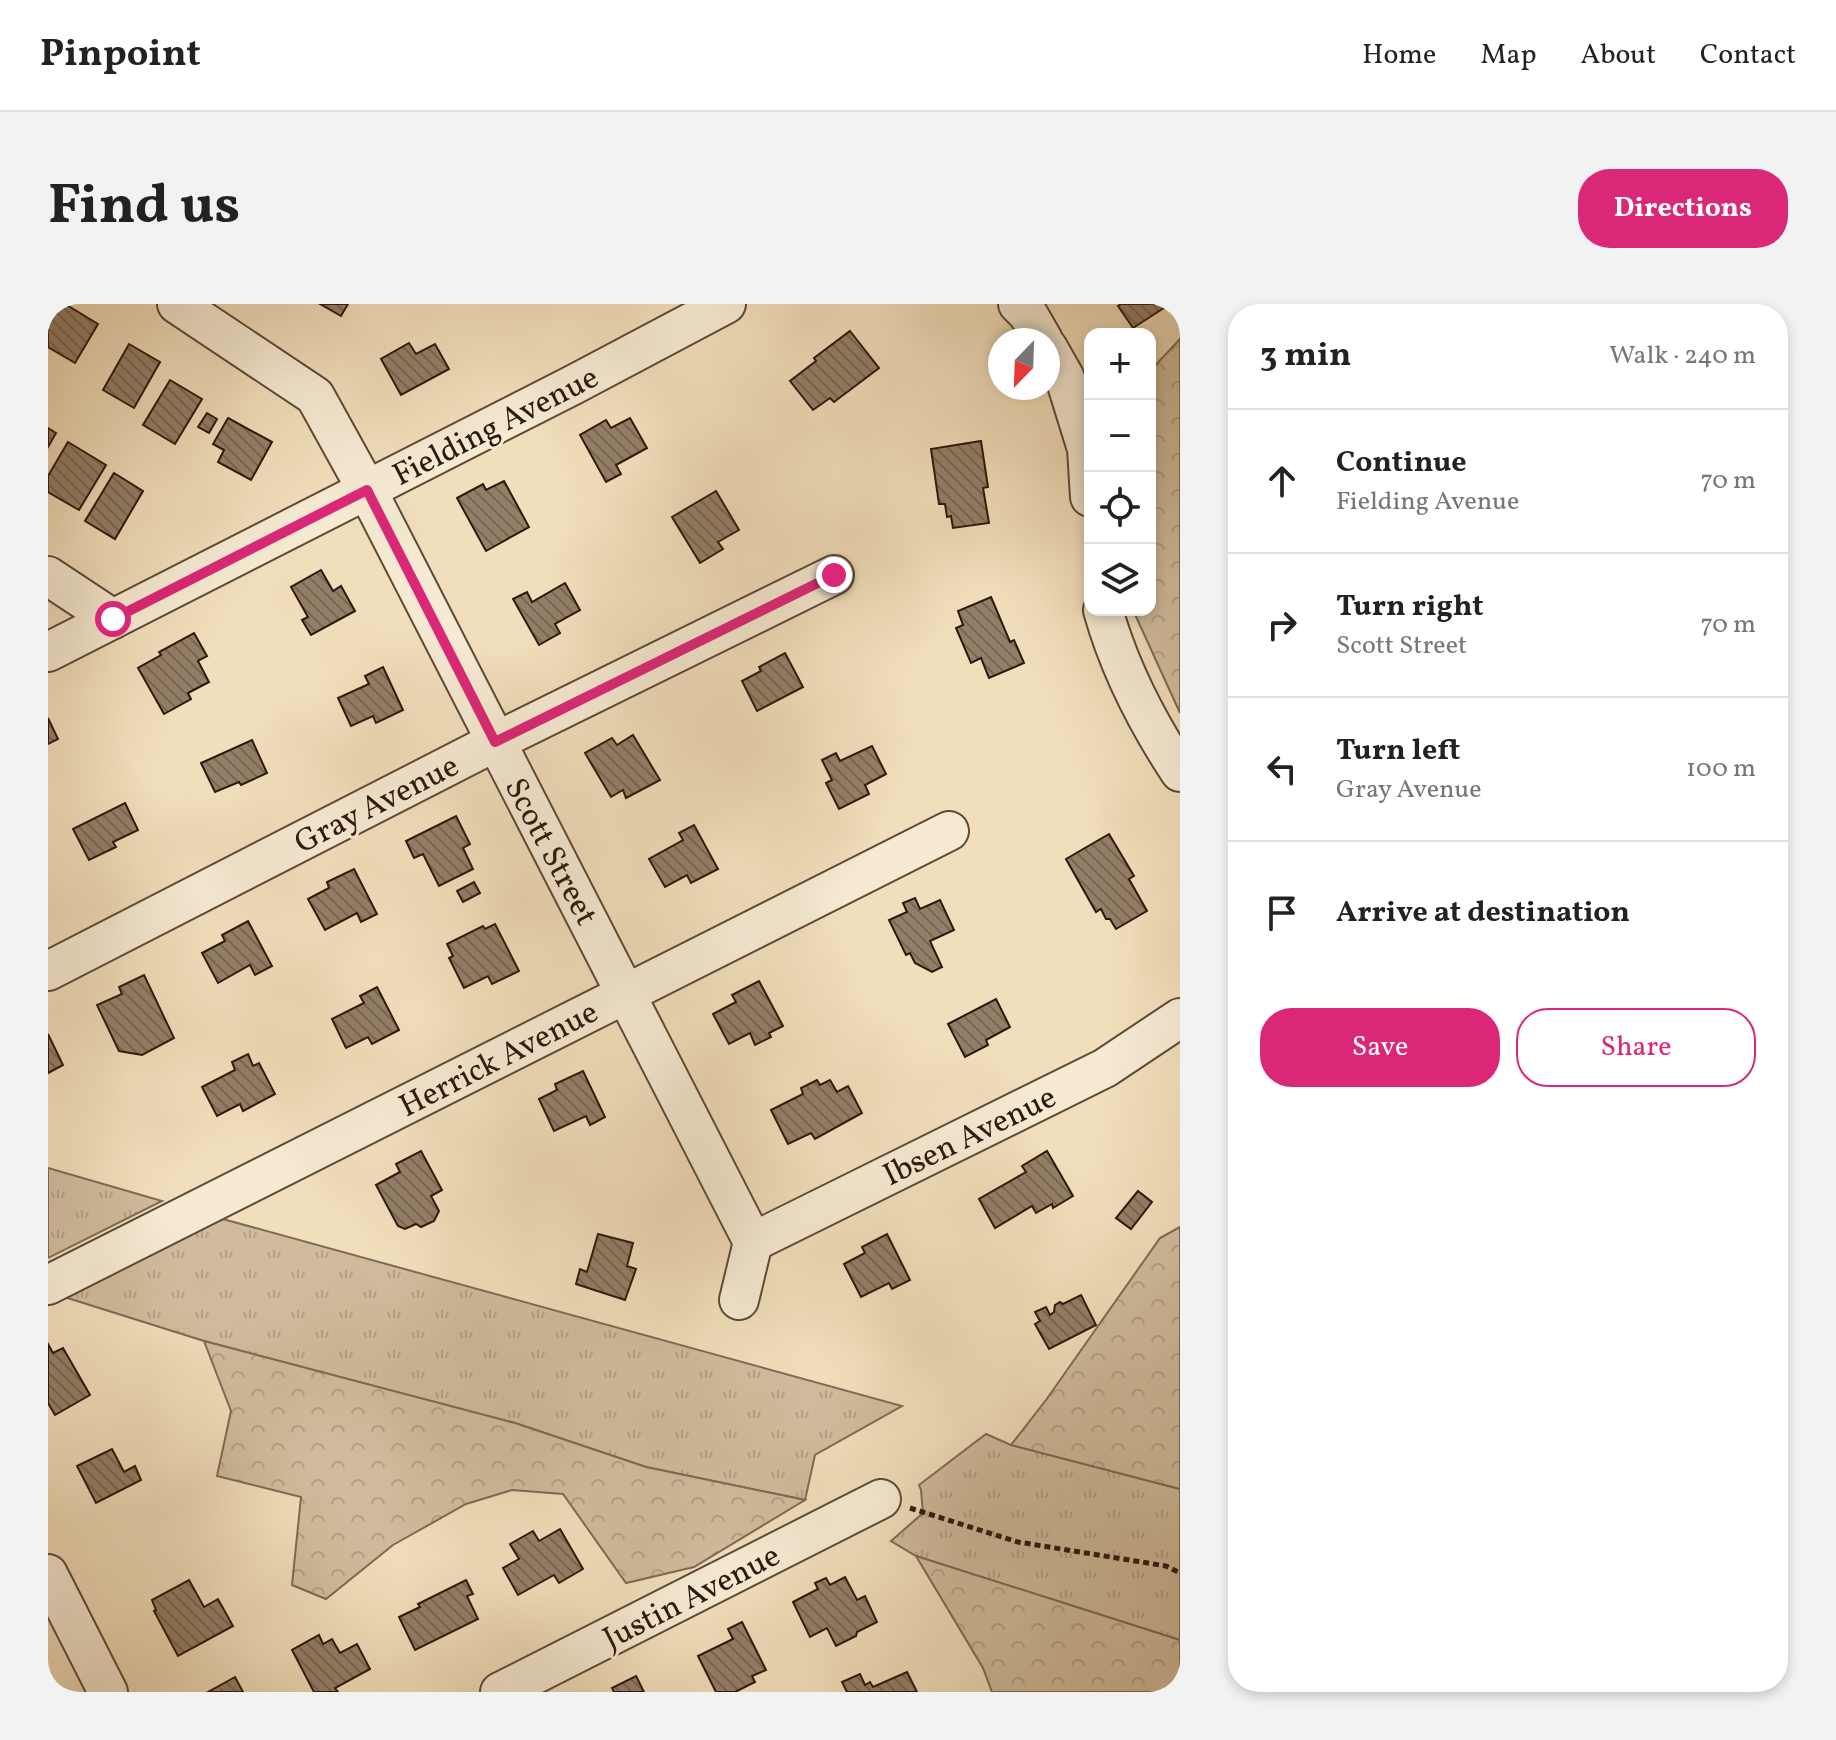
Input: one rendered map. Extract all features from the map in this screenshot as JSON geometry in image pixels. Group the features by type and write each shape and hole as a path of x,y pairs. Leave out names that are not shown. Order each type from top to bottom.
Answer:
{"street":[{"name":"Scott Street","path":"177,304 315,396 367,490 753,1242"},
{"name":"Fielding Avenue","path":"48,652 726,304"},
{"path":"1018,304 1036,328"},
{"path":"1060,369 1087,449 1088,472"},
{"name":"Gray Avenue","path":"48,971 495,742 834,575"},
{"path":"48,576 113,619"},
{"path":"1105,616 1110,635 1153,731 1180,772"},
{"name":"Herrick Avenue","path":"48,1285 949,831"},
{"name":"Ibsen Avenue","path":"753,1242 1105,1068 1180,1018"},
{"path":"739,1300 753,1242"},
{"name":"Justin Avenue","path":"500,1692 889,1501"},
{"path":"48,1574 108,1692"}],"path":[{"path":"889,1501 1018,1542 1166,1566 1180,1571"}],"green space":[{"path":"1180,339 1180,713 1136,616 1156,616 1156,365"},
{"path":"48,1168 162,1201 48,1258"},
{"path":"212,1216 902,1406 815,1455 805,1500 646,1467 515,1423 204,1341 58,1295"},
{"path":"1180,1227 1180,1489 1011,1445 1160,1238"},
{"path":"204,1341 515,1423 646,1467 805,1500 694,1567 626,1583 563,1494 512,1490 466,1504 393,1545 326,1599 292,1585 301,1497 217,1476 231,1411"},
{"path":"986,1434 1011,1445 1180,1489 1180,1640 916,1556 891,1541 923,1513 919,1485"},
{"path":"916,1556 1180,1640 1180,1692 992,1692 983,1668"}],"building":[{"path":"48,304 65,304 98,324 75,363 48,347"},
{"path":"320,304 348,304 341,316"},
{"path":"1121,304 1170,304 1133,328 1118,306"},
{"path":"850,331 879,368 834,402 830,398 813,410 790,381"},
{"path":"409,343 416,354 435,344 449,369 401,395 381,359"},
{"path":"129,344 160,362 134,408 103,390"},
{"path":"170,380 202,399 175,444 143,425"},
{"path":"207,413 217,419 209,433 198,427"},
{"path":"228,418 272,442 251,480 218,462 224,450 213,444"},
{"path":"630,418 647,448 616,465 621,474 606,482 580,435 606,420 611,428"},
{"path":"48,428 56,433 48,447"},
{"path":"981,441 988,487 983,488 989,523 953,528 945,504 939,504 931,449"},
{"path":"68,442 106,465 79,510 48,492 48,476"},
{"path":"114,473 143,491 115,539 85,521"},
{"path":"504,481 529,527 486,551 457,498 483,484 486,490"},
{"path":"716,491 739,530 718,542 723,549 700,563 672,517"},
{"path":"321,570 333,591 341,586 355,611 311,635 302,620 308,617 291,587"},
{"path":"565,583 580,610 555,624 560,633 539,645 513,599 527,592 532,602"},
{"path":"991,597 1010,642 1014,640 1024,663 989,678 981,658 971,663 956,628 963,625 958,611"},
{"path":"194,633 207,656 198,661 209,682 188,693 191,699 164,714 138,668 161,655 159,652"},
{"path":"785,653 803,687 757,711 742,681 761,671 759,667"},
{"path":"383,667 403,710 376,723 373,716 351,726 338,698 369,684 365,676"},
{"path":"48,718 58,739 48,744"},
{"path":"633,735 660,780 626,798 623,790 611,797 585,753 612,738 617,745"},
{"path":"252,740 267,773 215,792 201,763"},
{"path":"872,746 886,774 865,785 869,794 839,809 826,783 832,780 822,760 836,753 840,761"},
{"path":"125,803 138,830 113,842 116,847 89,860 73,829"},
{"path":"456,816 470,844 463,848 473,869 439,886 423,854 414,858 406,841"},
{"path":"694,825 718,869 691,883 687,875 665,887 649,859 683,840 679,833"},
{"path":"1109,834 1134,876 1129,879 1147,911 1116,929 1101,909 1096,912 1066,859"},
{"path":"354,869 377,914 361,922 357,913 325,930 308,899 329,888 327,882"},
{"path":"474,882 480,893 463,902 457,891"},
{"path":"915,898 920,909 940,900 954,930 930,941 942,967 932,972 915,963 910,953 906,955 889,920 907,912 903,903"},
{"path":"248,921 272,966 255,975 250,965 218,983 202,953 225,941 222,935"},
{"path":"495,924 519,971 492,984 488,976 464,988 449,958 453,956 447,944 483,926 485,929"},
{"path":"144,975 174,1038 142,1055 119,1051 97,1005 122,994 119,987"},
{"path":"759,981 783,1026 755,1045 750,1033 729,1044 713,1014 736,1002 732,995"},
{"path":"377,987 399,1030 372,1044 368,1037 346,1048 332,1019 364,1003 360,996"},
{"path":"996,999 1010,1027 986,1040 988,1045 965,1057 948,1024"},
{"path":"48,1034 63,1065 48,1073"},
{"path":"248,1054 253,1066 259,1063 275,1094 243,1111 240,1104 217,1116 202,1087 235,1070 232,1062"},
{"path":"583,1071 605,1117 590,1125 586,1116 554,1131 539,1099 557,1090 555,1084"},
{"path":"817,1080 820,1085 830,1080 837,1092 848,1086 862,1113 815,1139 811,1133 788,1144 771,1110 803,1094 801,1088"},
{"path":"421,1151 442,1190 431,1196 439,1211 434,1221 405,1229 398,1226 376,1185 400,1172 396,1164"},
{"path":"1047,1151 1073,1196 1053,1208 1052,1204 1036,1213 1032,1206 995,1228 979,1199 1026,1172 1022,1166"},
{"path":"1138,1191 1152,1202 1131,1229 1116,1218"},
{"path":"598,1234 633,1243 627,1266 636,1269 625,1300 576,1284 580,1269 587,1272"},
{"path":"887,1234 910,1280 892,1289 889,1283 861,1297 844,1264 865,1253 862,1247"},
{"path":"1081,1295 1096,1325 1049,1349 1035,1324 1040,1321 1035,1312 1046,1307 1050,1315 1055,1305"},
{"path":"48,1344 53,1353 63,1348 90,1395 55,1415 48,1403"},
{"path":"112,1449 124,1472 135,1466 141,1480 96,1503 77,1466"},
{"path":"560,1529 583,1569 559,1583 554,1575 518,1595 503,1568 519,1559 510,1544 533,1531 539,1541"},
{"path":"845,1577 857,1600 865,1596 877,1622 836,1646 827,1628 810,1637 793,1602 818,1589 815,1583 826,1578 830,1585"},
{"path":"189,1580 204,1607 218,1599 233,1626 178,1656 154,1611 152,1600"},
{"path":"466,1580 473,1594 467,1596 478,1619 415,1650 399,1617"},
{"path":"742,1622 766,1670 752,1676 755,1682 735,1692 716,1692 698,1656 733,1639 728,1629"},
{"path":"319,1635 323,1644 332,1639 340,1653 357,1644 370,1669 335,1688 338,1692 314,1692 292,1650"},
{"path":"907,1672 917,1692 847,1692 842,1682 860,1674 865,1685 870,1682 873,1687"},
{"path":"636,1676 644,1692 614,1692 612,1688"},
{"path":"235,1677 243,1692 208,1692"}],"route":[{"path":"113,619 367,490 495,742 834,575"}]}
